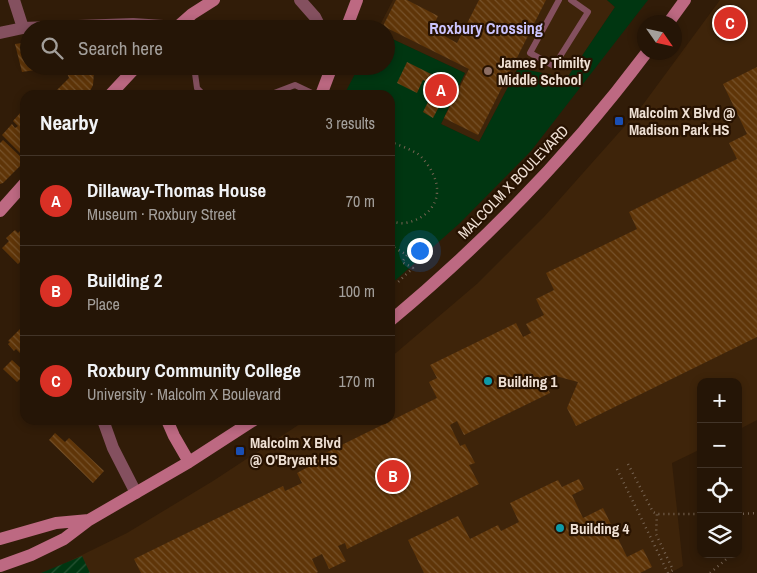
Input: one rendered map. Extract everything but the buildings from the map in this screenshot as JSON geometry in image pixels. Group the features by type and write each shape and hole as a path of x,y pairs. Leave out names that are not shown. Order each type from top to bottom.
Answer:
{"main road":[{"path":"185,20 214,0"},
{"path":"349,20 357,0"},
{"path":"674,15 685,0"},
{"name":"MALCOLM X BOULEVARD","path":"395,317 457,263 526,195 586,129 641,60"},
{"path":"115,90 129,75"},
{"path":"323,90 329,75"},
{"path":"0,211 20,191"},
{"path":"169,425 189,462"},
{"path":"0,566 31,555 64,539 89,520 189,462 246,425"},
{"path":"0,539 56,522 89,520"}],"street":[{"path":"14,0 20,20"},
{"path":"300,0 316,20"},
{"path":"0,33 20,29"},
{"path":"106,425 113,448 136,493"}],"lane":[{"path":"559,0 530,53 554,66 588,12 570,0"},
{"path":"195,75 199,90"},
{"path":"282,90 295,85 306,90"}],"path":[{"path":"395,144 419,155 428,165 437,181 438,196 433,208 421,217 404,223 395,222"},
{"path":"395,248 407,255 402,262 413,268 399,283"},
{"path":"628,464 652,510 658,514 697,514"},
{"path":"617,469 668,572 673,570 656,534 658,514"},
{"path":"742,514 757,513"},
{"path":"710,573 728,558"}],"shaded area":[{"name":"James P Timilty Middle School","path":"393,0 607,0 615,7 567,78 518,68 479,142 441,124 465,73 395,40 395,20 383,20"},
{"path":"720,0 757,0 757,420 742,428 742,378 697,378 697,451 672,463 683,566 670,573 45,573 127,533 213,481 298,425 395,425 395,354 478,283 543,218 639,110 676,60 682,60 682,52"}],"green space":[{"path":"607,0 648,0 531,151 460,223 395,281 395,90 347,90 354,75 395,75 395,40 465,73 441,124 479,142 518,68 567,78 615,7"},
{"path":"82,556 90,573 41,573"}],"place":[{"name":"Roxbury Community College","path":"730,23"},
{"name":"James P Timilty Middle School","path":"488,71"},
{"name":"Dillaway-Thomas House","path":"441,90"},
{"name":"Malcolm X Blvd @ Madison Park HS","path":"619,121"},
{"name":"Building 1","path":"488,381"},
{"name":"Malcolm X Blvd @ O'Bryant HS","path":"240,451"},
{"name":"Building 2","path":"393,476"},
{"name":"Building 4","path":"560,528"}],"district":[{"name":"Roxbury Crossing","path":"486,28"}]}
